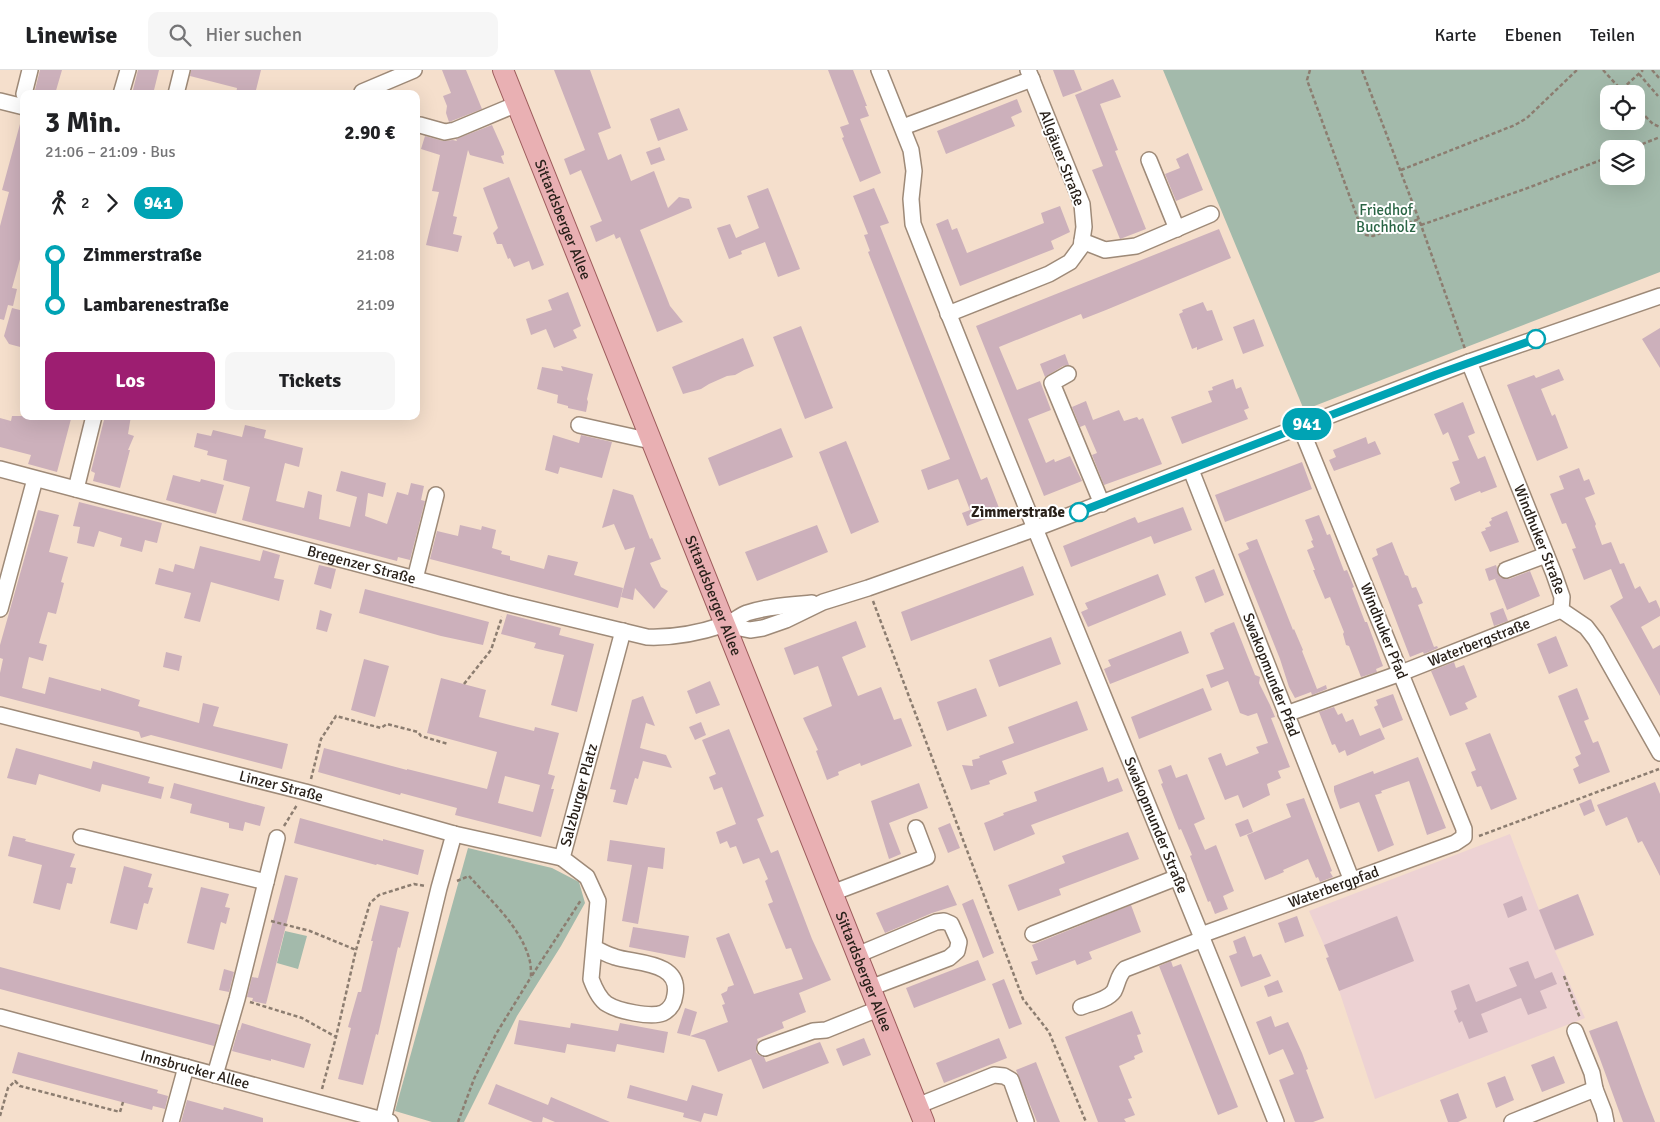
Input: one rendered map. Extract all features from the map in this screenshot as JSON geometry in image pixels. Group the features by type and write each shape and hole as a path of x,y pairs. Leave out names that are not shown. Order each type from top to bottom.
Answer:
{"main road":[{"name":"Sittardsberger Allee","path":"503,70 920,1114"}],"street":[{"path":"25,90 30,70"},
{"path":"123,90 128,70"},
{"path":"177,90 182,70"},
{"path":"367,90 414,70"},
{"path":"879,70 911,148 914,171 911,199 913,224 1034,529"},
{"path":"903,127 1030,74"},
{"name":"Allgäuer Straße","path":"948,314 1049,274 1070,262 1081,247 1084,227 1082,204 1030,74"},
{"path":"0,101 20,101"},
{"path":"420,124 445,132 455,130 517,104"},
{"path":"1149,160 1177,229"},
{"path":"1082,241 1105,250 1136,246 1211,214"},
{"path":"725,625 750,630 764,628 786,620 823,602 868,588 1102,504 1469,362 1660,296"},
{"name":"Windhuker Straße","path":"1469,362 1562,597 1561,610 1586,627 1596,640 1660,753"},
{"path":"1068,374 1052,383 1102,504"},
{"path":"76,489 93,420"},
{"path":"579,425 651,441"},
{"name":"Windhuker Pfad","path":"1300,426 1402,672 1464,828 1464,837"},
{"name":"Bregenzer Straße","path":"0,469 506,603 623,632 647,637 669,638 725,625"},
{"name":"Swakopmunder Pfad","path":"1191,470 1352,881"},
{"path":"0,609 35,479"},
{"path":"415,579 436,495"},
{"name":"Swakopmunder Straße","path":"1034,529 1178,877 1276,1122"},
{"path":"1506,570 1546,555"},
{"name":"Waterbergstraße","path":"1286,714 1402,672 1561,610"},
{"name":"Salzburger Platz","path":"592,886 587,877 562,858 623,632"},
{"name":"Linzer Straße","path":"0,715 305,792 454,834 562,858"},
{"path":"832,893 928,857 916,828"},
{"path":"387,1121 439,888 454,834"},
{"path":"81,837 266,882"},
{"name":"Waterbergpfad","path":"1081,1007 1111,995 1115,989 1118,977 1125,969 1202,937 1455,843 1464,837"},
{"path":"215,1076 237,999 277,838"},
{"path":"1033,934 1178,877"},
{"path":"592,886 598,901 591,979 595,989 606,1003 629,1012 652,1015 662,1014 670,1009 676,990 675,982 670,973 662,967 615,957 594,948"},
{"path":"857,955 936,922 944,921 951,924 959,942 957,951 949,958 870,988"},
{"path":"765,1048 813,1031 826,1030 878,1009"},
{"name":"Innsbrucker Allee","path":"0,1017 387,1121"},
{"path":"1575,1031 1592,1073 1595,1090 1606,1122"},
{"path":"171,1122 186,1067"},
{"path":"920,1114 994,1075 1004,1076 1011,1080 1026,1122"},
{"path":"1512,1122 1595,1090"}],"path":[{"path":"1310,70 1307,80 1362,230 1366,235 1373,236 1419,219"},
{"path":"1362,70 1419,219 1469,362"},
{"path":"1400,170 1515,125 1527,118 1577,70"},
{"path":"1603,70 1617,85"},
{"path":"1627,85 1643,70"},
{"path":"1652,70 1660,79"},
{"path":"1639,74 1658,96"},
{"path":"1645,116 1660,128"},
{"path":"1645,143 1660,137"},
{"path":"1421,225 1526,189 1600,160"},
{"path":"868,588 1023,998 1049,1032 1086,1122"},
{"path":"464,684 491,650 506,603"},
{"path":"277,838 309,785 321,739 336,716 381,728 387,724 418,732 421,736 448,744"},
{"path":"1464,837 1477,836 1660,768"},
{"path":"318,1103 336,1037 356,950 370,903 379,895 414,884 439,888 469,876 520,937 530,958 531,977"},
{"path":"458,1122 474,1080 496,1034 577,905 592,886"},
{"path":"258,917 310,931 356,950"},
{"path":"1564,976 1580,1018 1575,1031"},
{"path":"237,999 302,1018 336,1037"},
{"path":"0,1116 8,1088 15,1081 20,1086 120,1112 123,1102"}],"shaded area":[{"path":"1510,834 1539,910 1578,894 1594,935 1555,951 1585,1018 1375,1099 1324,945 1309,911"}],"green space":[{"name":"Friedhof Buchholz","path":"1163,70 1660,70 1660,272 1304,410"},
{"path":"468,848 552,868 579,882 585,903 561,946 517,1016 464,1122 432,1122 395,1111"},
{"path":"285,931 307,936 298,969 277,963"}],"building":[{"path":"40,70 62,70 56,90 35,90"},
{"path":"138,70 159,70 154,90 133,90"},
{"path":"191,70 261,70 256,90 237,90 237,88 190,76"},
{"path":"442,70 466,70 482,109 449,122 446,113 447,106 443,96 451,93"},
{"path":"554,70 590,70 611,128 598,133 608,160 621,154 631,181 654,171 668,208 679,197 689,199 692,208 640,230 670,306 683,322 657,332 620,237 616,239 614,234 596,242 590,226 602,221 581,170 570,175 564,159 585,150"},
{"path":"828,70 853,70 867,106 865,106 869,116 860,119 881,173 860,182 842,138 844,137 840,127 849,124"},
{"path":"1053,70 1074,70 1082,90 1063,97"},
{"path":"1113,79 1121,97 1100,104 1118,150 1115,151 1146,229 1120,239 1092,170 1103,166 1075,95"},
{"path":"1017,99 1022,112 1011,117 1015,126 946,154 937,131"},
{"path":"679,108 688,130 658,141 650,119"},
{"path":"20,124 20,259 12,288 17,289 13,306 8,305 4,320 0,319 0,226 9,192 2,190"},
{"path":"492,125 504,152 504,155 501,156 504,164 470,155 468,150 453,216 457,217 453,234 462,236 458,252 426,245 439,192 432,191 440,155 421,149 425,136 443,141 457,141 456,139"},
{"path":"660,147 665,160 651,165 646,152"},
{"path":"1188,153 1203,190 1176,201 1165,174 1180,168 1176,159"},
{"path":"509,177 544,265 532,270 529,261 514,267 510,258 508,259 502,244 497,244 493,233 498,228 483,188"},
{"path":"768,188 800,269 778,277 765,242 741,251 742,254 729,259 717,228 730,224 736,238 759,228 747,196"},
{"path":"874,188 889,223 880,226 981,480 987,477 1001,513 967,526 962,513 970,510 958,479 928,490 921,470 950,459 868,252 870,251 864,235 868,234 853,196"},
{"path":"1060,206 1070,232 1051,241 1054,249 960,286 936,224 948,219 952,230 957,228 967,253 1044,223 1041,213"},
{"path":"1219,229 1231,258 1083,319 1081,314 999,347 1017,390 1040,381 1051,410 1028,419 1046,463 1054,459 1055,462 1070,456 1082,481 1044,496 976,326"},
{"path":"568,292 581,326 573,330 577,338 554,348 546,329 531,335 526,319 552,310 548,300"},
{"path":"1203,302 1207,311 1212,310 1223,340 1197,350 1197,347 1192,349 1179,314 1183,312 1182,310"},
{"path":"12,308 20,310 20,347 9,344 4,336"},
{"path":"1254,319 1264,346 1243,354 1233,327"},
{"path":"801,326 833,408 805,419 773,337"},
{"path":"1660,328 1660,368 1642,339"},
{"path":"743,338 754,366 735,375 727,376 701,389 683,394 672,367"},
{"path":"1065,354 1069,365 1063,366 1045,377 1040,364"},
{"path":"561,366 593,374 586,412 568,408 568,406 557,403 558,395 537,389 542,367 563,371"},
{"path":"1559,369 1564,380 1541,389 1552,416 1555,414 1568,448 1537,461 1507,385 1534,375 1536,378"},
{"path":"1233,379 1236,389 1241,387 1249,408 1244,410 1248,419 1182,444 1171,417 1212,402 1208,391 1213,390 1212,387"},
{"path":"1086,401 1093,420 1119,410 1124,421 1137,417 1139,420 1143,418 1162,464 1104,485 1092,455 1097,453 1085,425 1080,427 1072,407"},
{"path":"1463,402 1475,433 1468,436 1478,459 1485,456 1497,487 1481,493 1480,491 1455,501 1450,488 1460,483 1452,462 1459,460 1448,432 1443,435 1434,414"},
{"path":"12,416 20,416 20,420 71,420 57,472 28,464 31,455 0,447 0,418 11,421"},
{"path":"104,420 130,420 128,434 134,436 128,450 130,450 120,488 93,481 95,473 91,471"},
{"path":"245,425 266,430 264,438 303,448 299,467 285,463 276,501 304,508 308,491 322,495 319,519 350,527 357,497 336,491 341,471 386,483 383,497 368,493 365,516 387,524 397,492 408,495 411,483 424,486 421,500 425,501 410,560 398,557 397,561 242,520 250,487 223,480 227,460 207,455 208,451 194,447 197,433 211,436 213,430 242,437"},
{"path":"781,428 793,457 719,486 708,458"},
{"path":"553,435 579,443 581,435 612,442 602,478 560,467 558,474 545,470"},
{"path":"1366,437 1368,444 1375,441 1381,454 1334,471 1329,460 1336,457 1333,450"},
{"path":"846,441 879,522 851,534 819,452"},
{"path":"1302,462 1312,489 1225,522 1215,495"},
{"path":"1579,468 1584,481 1589,479 1595,494 1585,498 1596,524 1595,526 1602,545 1611,542 1620,564 1624,563 1635,589 1640,586 1649,603 1656,600 1660,609 1660,616 1641,627 1653,649 1660,645 1660,696 1610,606 1623,598 1611,569 1584,580 1572,549 1576,548 1566,523 1562,524 1550,494 1564,489 1559,476"},
{"path":"173,475 200,482 201,479 224,485 216,514 166,500"},
{"path":"613,489 633,495 650,539 652,538 661,559 650,563 661,587 668,591 654,609 635,588 633,600 621,597 635,547 625,550 614,524 602,528"},
{"path":"79,502 162,523 157,543 145,540 142,552 120,546 122,538 99,531 94,547 77,543 80,527 73,526"},
{"path":"1183,507 1192,530 1154,544 1151,536 1071,567 1063,546 1135,517 1138,523"},
{"path":"38,510 59,515 49,552 68,557 61,582 64,583 56,614 48,612 39,643 47,645 43,661 29,657 22,688 45,694 49,677 101,691 101,688 140,700 138,706 199,723 203,703 219,707 213,726 288,744 282,769 151,735 141,738 139,732 0,696 0,673 3,659 0,658 0,645"},
{"path":"1507,511 1519,542 1490,552 1481,532 1491,526 1489,522 1492,520 1491,518"},
{"path":"1319,515 1327,535 1330,534 1344,571 1347,570 1365,622 1367,622 1383,666 1376,669 1377,672 1361,677 1349,646 1346,645 1344,632 1330,597 1325,599 1313,570 1315,570 1307,550 1314,547 1311,541 1313,540 1305,520"},
{"path":"460,525 481,530 482,526 496,530 492,548 502,551 501,554 510,556 510,560 544,569 548,555 578,562 574,575 623,588 618,608 430,559 437,531 458,536"},
{"path":"817,525 828,552 757,581 745,552"},
{"path":"1257,539 1317,689 1326,685 1327,689 1312,695 1311,692 1295,698 1289,687 1280,659 1238,554 1249,549 1246,543"},
{"path":"1392,542 1405,575 1408,576 1412,588 1416,587 1423,603 1418,605 1434,647 1437,646 1438,648 1424,654 1423,652 1433,648 1410,657 1372,558 1378,555 1376,549"},
{"path":"200,546 260,561 263,550 280,555 274,578 284,580 279,601 211,582 200,622 184,618 191,593 155,584 159,568 173,572 175,564 194,569"},
{"path":"319,565 336,569 331,589 314,584"},
{"path":"1496,565 1500,577 1489,581 1485,569"},
{"path":"1023,566 1034,595 911,641 901,612"},
{"path":"1214,569 1224,595 1205,603 1195,577"},
{"path":"1530,571 1540,596 1507,610 1495,579 1500,577 1509,579"},
{"path":"1158,574 1166,595 1088,627 1081,612 1088,609 1085,603"},
{"path":"365,589 489,622 483,645 441,636 359,613"},
{"path":"1503,608 1508,621 1494,626 1490,613"},
{"path":"320,610 332,614 327,632 316,629"},
{"path":"507,614 561,628 559,635 594,644 577,712 551,705 564,655 534,648 536,643 501,634"},
{"path":"856,621 866,647 842,657 858,696 881,687 894,720 901,718 912,746 861,766 860,763 838,772 839,775 827,780 816,751 818,750 803,718 832,706 818,666 794,675 784,648"},
{"path":"1234,622 1255,675 1260,677 1259,683 1275,717 1271,718 1290,767 1278,771 1281,778 1267,784 1270,795 1243,808 1238,795 1225,800 1208,758 1221,753 1226,766 1259,753 1256,747 1268,743 1257,713 1248,716 1240,713 1228,681 1211,688 1206,675 1224,669 1210,633"},
{"path":"1181,631 1189,653 1110,684 1104,669 1111,666 1108,660"},
{"path":"1556,636 1568,666 1549,674 1537,644"},
{"path":"1051,637 1061,664 999,687 989,660"},
{"path":"166,652 182,656 179,671 163,667"},
{"path":"364,659 389,666 375,717 351,710"},
{"path":"1454,662 1456,668 1464,665 1477,697 1465,703 1468,709 1450,716 1431,671"},
{"path":"441,678 486,690 479,717 534,731 535,727 559,733 548,774 555,776 551,789 554,789 541,837 455,815 457,808 401,793 400,795 318,772 324,748 487,789 497,752 427,733","holes":["505,776 540,785 533,812 498,803"]},
{"path":"710,681 720,705 696,714 687,691"},
{"path":"976,688 987,716 947,731 937,702"},
{"path":"1203,688 1212,710 1139,739 1131,717"},
{"path":"1577,688 1589,719 1584,721 1593,743 1598,741 1610,772 1579,784 1573,769 1579,766 1575,757 1581,754 1558,696"},
{"path":"1393,694 1403,720 1383,728 1374,707 1378,705 1376,700"},
{"path":"643,696 655,726 646,723 640,748 666,755 672,768 643,761 638,779 635,778 627,805 613,802 616,790 610,789 632,700"},
{"path":"1077,701 1088,730 1002,761 1007,774 989,781 990,784 971,790 962,765 973,766 972,760 980,758 979,756 1014,743 1008,727"},
{"path":"1334,707 1338,715 1342,713 1346,722 1353,719 1360,736 1380,728 1385,739 1347,756 1345,750 1339,753 1335,744 1332,745 1319,712"},
{"path":"701,722 706,735 695,740 689,727"},
{"path":"729,729 764,816 757,819 771,853 778,850 812,939 831,980 799,993 806,1012 782,1022 784,1028 757,1039 756,1047 756,1052 764,1057 766,1062 820,1042 829,1063 763,1089 751,1059 718,1072 705,1040 690,1036 728,1022 722,1005 725,1004 721,994 727,991 728,987 734,985 716,938 729,933 754,994 803,979 791,948 786,949 768,904 773,902 765,881 768,879 759,858 743,864 736,846 730,848 727,841 720,844 716,832 736,824 722,787 714,790 709,777 716,774 702,740"},
{"path":"1490,733 1517,799 1491,810 1481,786 1477,787 1471,772 1476,770 1465,743"},
{"path":"16,748 91,769 93,761 150,777 148,783 164,787 161,799 102,784 100,792 39,774 36,785 7,778"},
{"path":"1418,757 1446,828 1427,835 1409,781 1375,795 1394,845 1378,852 1359,802 1340,809 1334,786 1373,771 1374,774"},
{"path":"1171,765 1176,778 1187,774 1205,819 1194,824 1205,850 1216,845 1234,891 1223,896 1228,909 1215,914 1210,901 1208,902 1190,856 1192,855 1181,829 1179,830 1161,784 1163,783 1158,770"},
{"path":"1103,767 1108,782 1118,778 1123,791 1031,825 1035,834 994,851 984,823 1004,815 1003,813 1037,801 1034,792"},
{"path":"1655,782 1660,794 1660,876 1642,841 1638,843 1627,817 1606,826 1597,805"},
{"path":"174,783 265,807 260,826 245,822 243,831 229,828 229,823 190,813 192,804 170,798"},
{"path":"919,783 928,808 889,823 901,854 889,859 871,801"},
{"path":"1304,798 1333,877 1320,882 1318,877 1316,878 1308,859 1265,880 1247,835 1291,817 1286,804"},
{"path":"1591,799 1595,811 1584,816 1579,804"},
{"path":"300,818 383,841 383,839 424,850 418,875 294,843"},
{"path":"1248,819 1253,832 1240,837 1235,824"},
{"path":"950,823 960,848 948,853 938,828"},
{"path":"1128,832 1139,859 1059,889 1061,895 1018,911 1008,885 1065,863 1062,856"},
{"path":"13,836 75,854 70,867 76,868 72,884 67,883 60,910 33,903 42,865 8,856"},
{"path":"610,840 665,848 663,869 648,867 638,924 622,921 632,865 607,861"},
{"path":"124,866 152,874 148,887 153,888 148,904 144,903 137,930 110,923"},
{"path":"285,875 298,878 266,1004 252,1001 253,998 247,997 252,977 258,978"},
{"path":"948,885 957,905 932,913 885,933 876,913"},
{"path":"201,887 229,894 225,907 230,908 226,924 221,922 214,950 187,943"},
{"path":"1578,894 1594,935 1555,950 1539,910"},
{"path":"1522,896 1527,910 1508,918 1503,904"},
{"path":"973,899 994,953 983,958 962,904"},
{"path":"380,905 409,912 400,948 398,947 378,1035 376,1034 363,1085 338,1079 351,1028 348,1027 358,992 361,992"},
{"path":"1131,905 1141,932 1089,952 1092,959 1077,965 1075,960 1036,975 1031,962 1038,960 1032,945"},
{"path":"1297,916 1304,936 1285,943 1278,923"},
{"path":"1397,916 1414,961 1339,991 1326,958 1329,957 1324,945"},
{"path":"633,927 689,936 685,958 629,947"},
{"path":"1245,936 1253,957 1261,954 1271,976 1241,987 1229,956 1237,953 1233,941"},
{"path":"978,960 986,980 914,1008 906,988"},
{"path":"1171,961 1173,967 1181,964 1238,1107 1218,1115 1159,966"},
{"path":"1528,961 1535,979 1552,972 1557,984 1540,991 1547,1008 1528,1015 1521,998 1518,999 1481,1014 1488,1032 1469,1039 1462,1021 1459,1023 1454,1011 1457,1009 1451,991 1469,984 1476,1002 1517,986 1509,968"},
{"path":"0,967 220,1025 214,1046 0,989"},
{"path":"224,969 234,972 229,992 219,990"},
{"path":"1004,979 1022,1024 1009,1029 992,984"},
{"path":"1278,980 1283,992 1268,997 1264,986"},
{"path":"685,1008 697,1012 690,1036 677,1033"},
{"path":"1132,1011 1141,1034 1137,1035 1143,1052 1134,1056 1135,1059 1119,1066 1132,1098 1128,1099 1135,1115 1124,1119 1126,1122 1098,1122 1065,1037"},
{"path":"1271,1016 1275,1027 1288,1022 1308,1069 1306,1070 1324,1118 1313,1122 1295,1122 1279,1080 1294,1074 1283,1049 1269,1055 1256,1022"},
{"path":"519,1020 570,1028 571,1023 618,1031 620,1023 668,1032 664,1053 617,1044 615,1052 567,1044 565,1053 514,1044"},
{"path":"1617,1021 1655,1122 1623,1122 1589,1031"},
{"path":"242,1023 311,1044 304,1068 232,1051"},
{"path":"864,1038 871,1055 843,1066 836,1049"},
{"path":"999,1038 1007,1058 944,1083 936,1063"},
{"path":"18,1052 158,1090 157,1093 168,1096 165,1109 153,1106 152,1110 12,1073"},
{"path":"1554,1056 1565,1083 1542,1092 1531,1065"},
{"path":"1036,1062 1060,1122 1037,1122 1016,1070"},
{"path":"1505,1076 1514,1100 1496,1108 1487,1083"},
{"path":"496,1084 548,1105 551,1097 610,1122 555,1122 543,1117 542,1122 533,1122 488,1104"},
{"path":"630,1085 687,1101 692,1085 723,1094 717,1116 704,1113 701,1122 683,1117 684,1113 627,1098"},
{"path":"1458,1093 1467,1118 1458,1122 1448,1122 1440,1100"},
{"path":"187,1100 223,1110 224,1107 263,1118 263,1122 181,1122"}],"bus line":[{"name":"941","path":"1079,512 1469,362 1536,339"}],"place":[{"name":"Zimmerstraße","path":"1079,512"}]}
